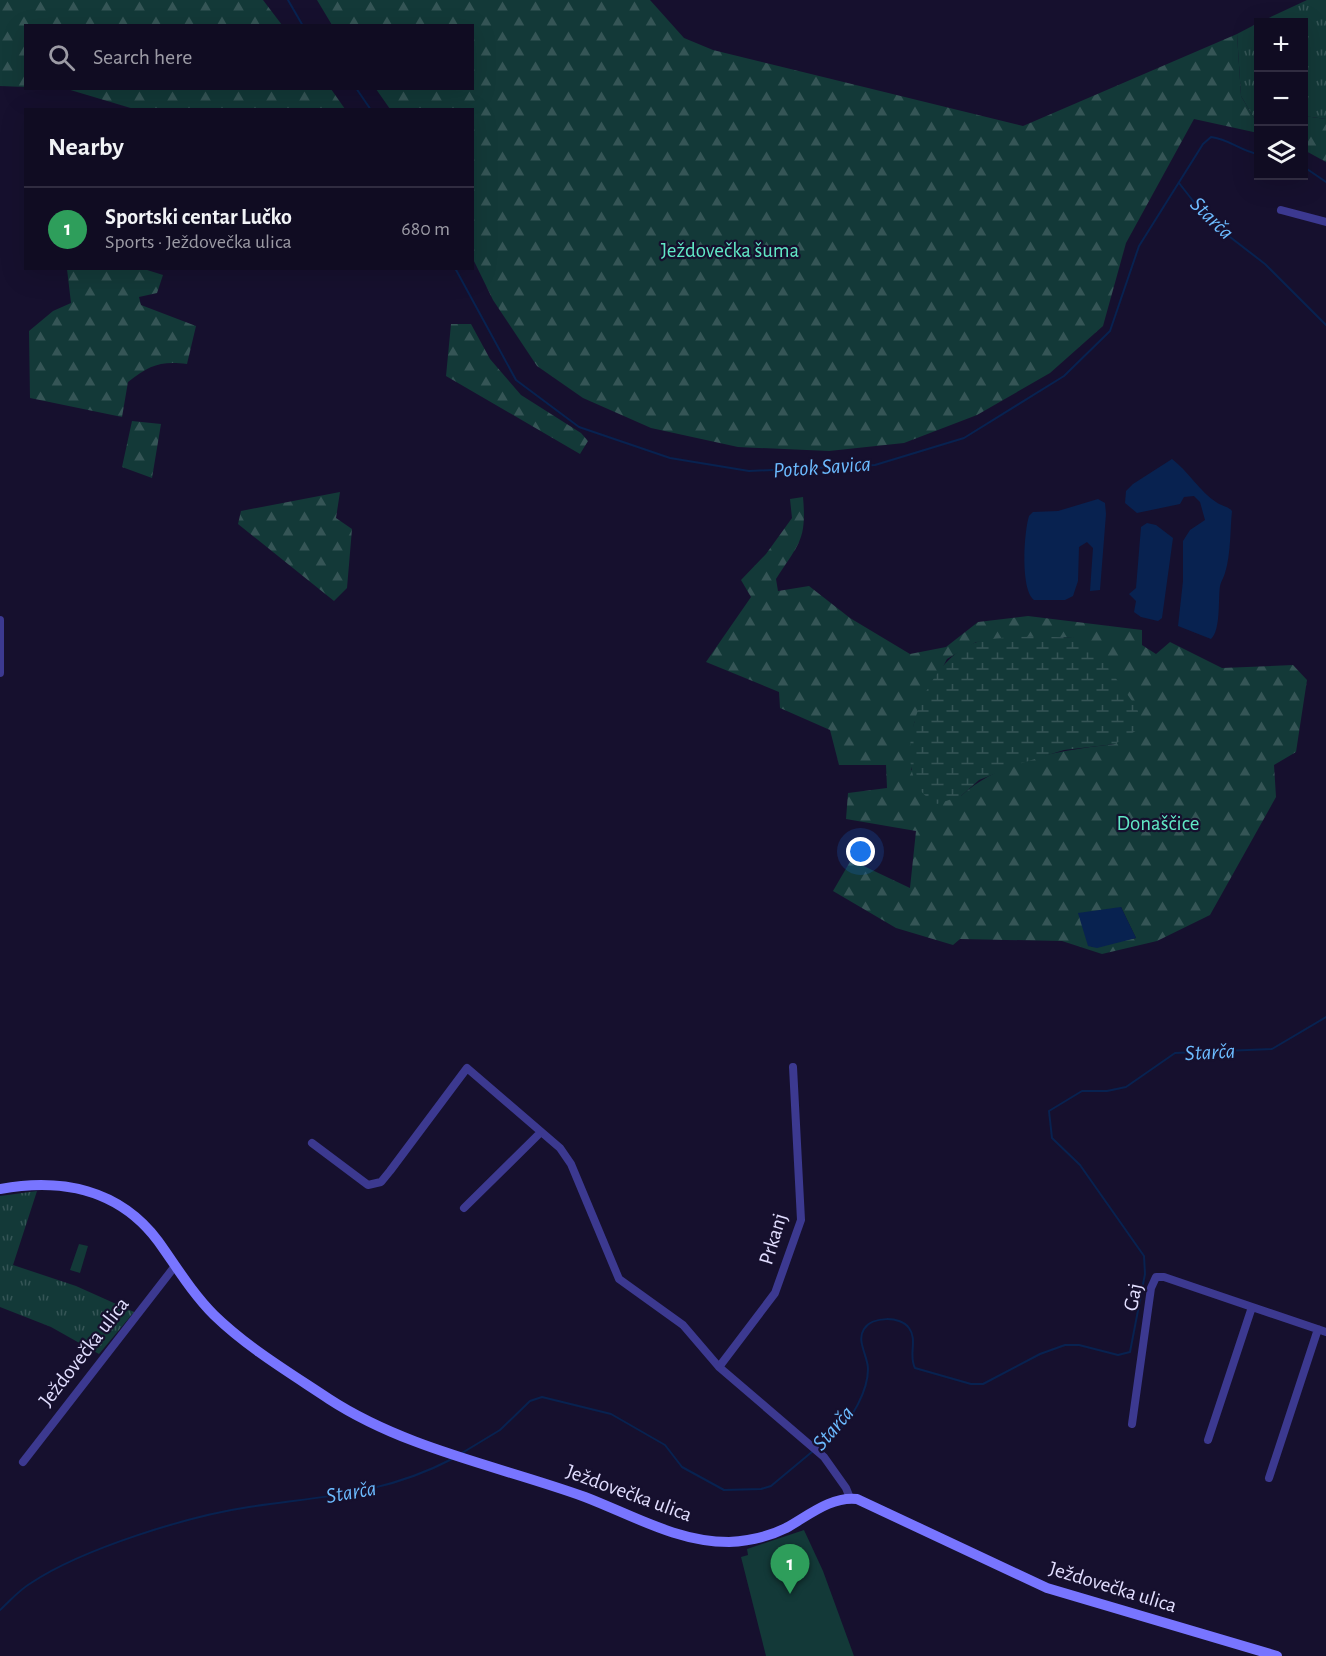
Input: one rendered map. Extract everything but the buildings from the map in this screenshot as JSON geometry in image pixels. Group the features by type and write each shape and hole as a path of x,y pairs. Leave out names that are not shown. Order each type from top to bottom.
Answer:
{"main road":[{"name":"Ježdovečka ulica","path":"0,1189 32,1184 57,1184 104,1196 128,1210 147,1228 212,1312 265,1356 360,1418 398,1435 585,1497 653,1526 706,1540 744,1541 759,1538 785,1528 833,1502 850,1498 867,1502 1006,1571 1047,1588 1277,1656"}],"street":[{"path":"1281,210 1326,222"},
{"path":"0,620 0,673"},
{"name":"Prkanj","path":"719,1367 775,1293 801,1220 793,1066"},
{"path":"312,1143 368,1185 376,1184 390,1171 467,1068 560,1148 571,1164 619,1279 683,1325 719,1367 821,1454 846,1488 850,1498"},
{"path":"465,1208 541,1132"},
{"name":"Ježdovečka ulica","path":"23,1462 175,1266"},
{"name":"Gaj","path":"1132,1424 1151,1288 1156,1277 1164,1277 1322,1331"},
{"path":"1208,1440 1252,1307"},
{"path":"1269,1478 1322,1331"}],"green space":[{"path":"0,0 263,0 281,24 24,24 24,87 0,86"},
{"name":"Ježdovečka šuma","path":"317,0 650,0 684,38 713,50 1023,126 1237,34 1241,96 1254,118 1254,132 1194,119 1126,243 1103,326 1050,373 977,415 904,443 829,451 738,447 651,428 583,398 537,366 493,300 474,261 474,108 389,108 377,90 474,90 474,24 331,24"},
{"path":"1307,0 1326,0 1326,119 1308,117 1308,18 1269,18"},
{"path":"1254,25 1254,118 1241,96 1237,34"},
{"path":"70,90 332,90 344,108 131,108"},
{"path":"1308,117 1326,119 1326,162 1308,152"},
{"path":"67,270 147,270 163,275 157,293 139,297 141,305 196,326 187,364 162,364 143,372 128,382 122,417 30,398 29,331 53,311 71,303"},
{"path":"451,324 471,324 490,359 521,395 581,433 588,441 580,454 446,376"},
{"path":"132,421 161,424 152,478 122,467"},
{"path":"340,492 336,518 352,529 347,588 334,601 238,524 241,511"},
{"name":"Donaščice","path":"803,497 804,523 795,549 776,579 778,591 809,586 850,618 910,654 946,647 978,622 1028,616 1142,630 1142,645 1156,654 1170,642 1222,668 1293,665 1307,680 1296,752 1274,765 1276,797 1210,915 1157,941 1102,954 1062,941 960,939 953,945 896,928 833,891 851,860 910,888 916,831 846,819 848,793 887,788 886,765 839,765 830,730 780,708 779,692 706,662 751,597 741,580 766,554 792,518 790,499","holes":["1073,637 1115,744 1074,749 1034,758 995,773 977,783 961,796 911,770 914,723 947,659 976,642","1121,907 1136,938 1091,947"]},
{"path":"1012,637 1073,637 1092,645 1137,708 1140,719 1137,730 1115,744 1064,750 1022,763 979,780 961,796 937,804 924,794 915,781 911,763 911,743 922,701 932,681 945,664 960,650 977,642"},
{"path":"37,1191 13,1265 76,1286 134,1312 99,1354 51,1327 0,1307 0,1196"},
{"path":"79,1244 88,1246 80,1273 70,1270"},
{"path":"804,1530 823,1571 854,1656 766,1656 741,1557 748,1555 747,1549"}],"water":[{"path":"1172,459 1210,498 1232,511 1228,558 1220,586 1216,629 1211,639 1178,626 1183,581 1183,541 1190,530 1205,520 1200,502 1194,496 1184,497 1180,504 1137,513 1125,503 1126,491 1133,484"},
{"path":"1098,499 1105,503 1106,514 1100,590 1090,591 1093,548 1087,542 1079,547 1078,581 1073,596 1065,600 1034,600 1030,594 1025,573 1025,547 1029,516 1033,512 1058,511"},
{"path":"1147,523 1156,525 1173,538 1162,618 1158,621 1141,617 1134,612 1136,601 1129,594 1136,588 1141,527"},
{"path":"1121,907 1136,938 1097,948 1088,946 1078,913"}],"waterway":[{"name":"Potok Savica","path":"288,0 302,24"},
{"name":"Potok Savica","path":"357,90 370,108"},
{"name":"Potok Savica","path":"456,270 516,380 579,427 670,458 749,471 875,465 964,438 1064,376 1110,331 1139,246 1203,144 1211,137 1254,153"},
{"name":"Starča","path":"1308,170 1326,182"},
{"name":"Starča","path":"1179,183 1208,220 1265,264 1326,325"},
{"name":"Starča","path":"817,1447 841,1428 858,1404 868,1369 861,1338 864,1329 873,1322 886,1319 900,1321 909,1328 913,1337 912,1358 915,1368 971,1384 983,1384 1040,1354 1065,1345 1079,1345 1118,1355 1130,1352 1145,1274 1144,1256 1080,1165 1052,1138 1049,1111 1082,1091 1107,1091 1126,1087 1175,1053 1272,1049 1326,1017"},
{"name":"Starča","path":"462,1453 500,1430 530,1401 542,1397 611,1414 665,1445 682,1467 724,1490 761,1489 771,1486 813,1451"},
{"name":"Starča","path":"0,1610 31,1583 53,1570 106,1546 167,1526 224,1511 377,1487 427,1471 452,1459"}],"place":[{"name":"Sportski centar Lučko","path":"790,1594"}]}
